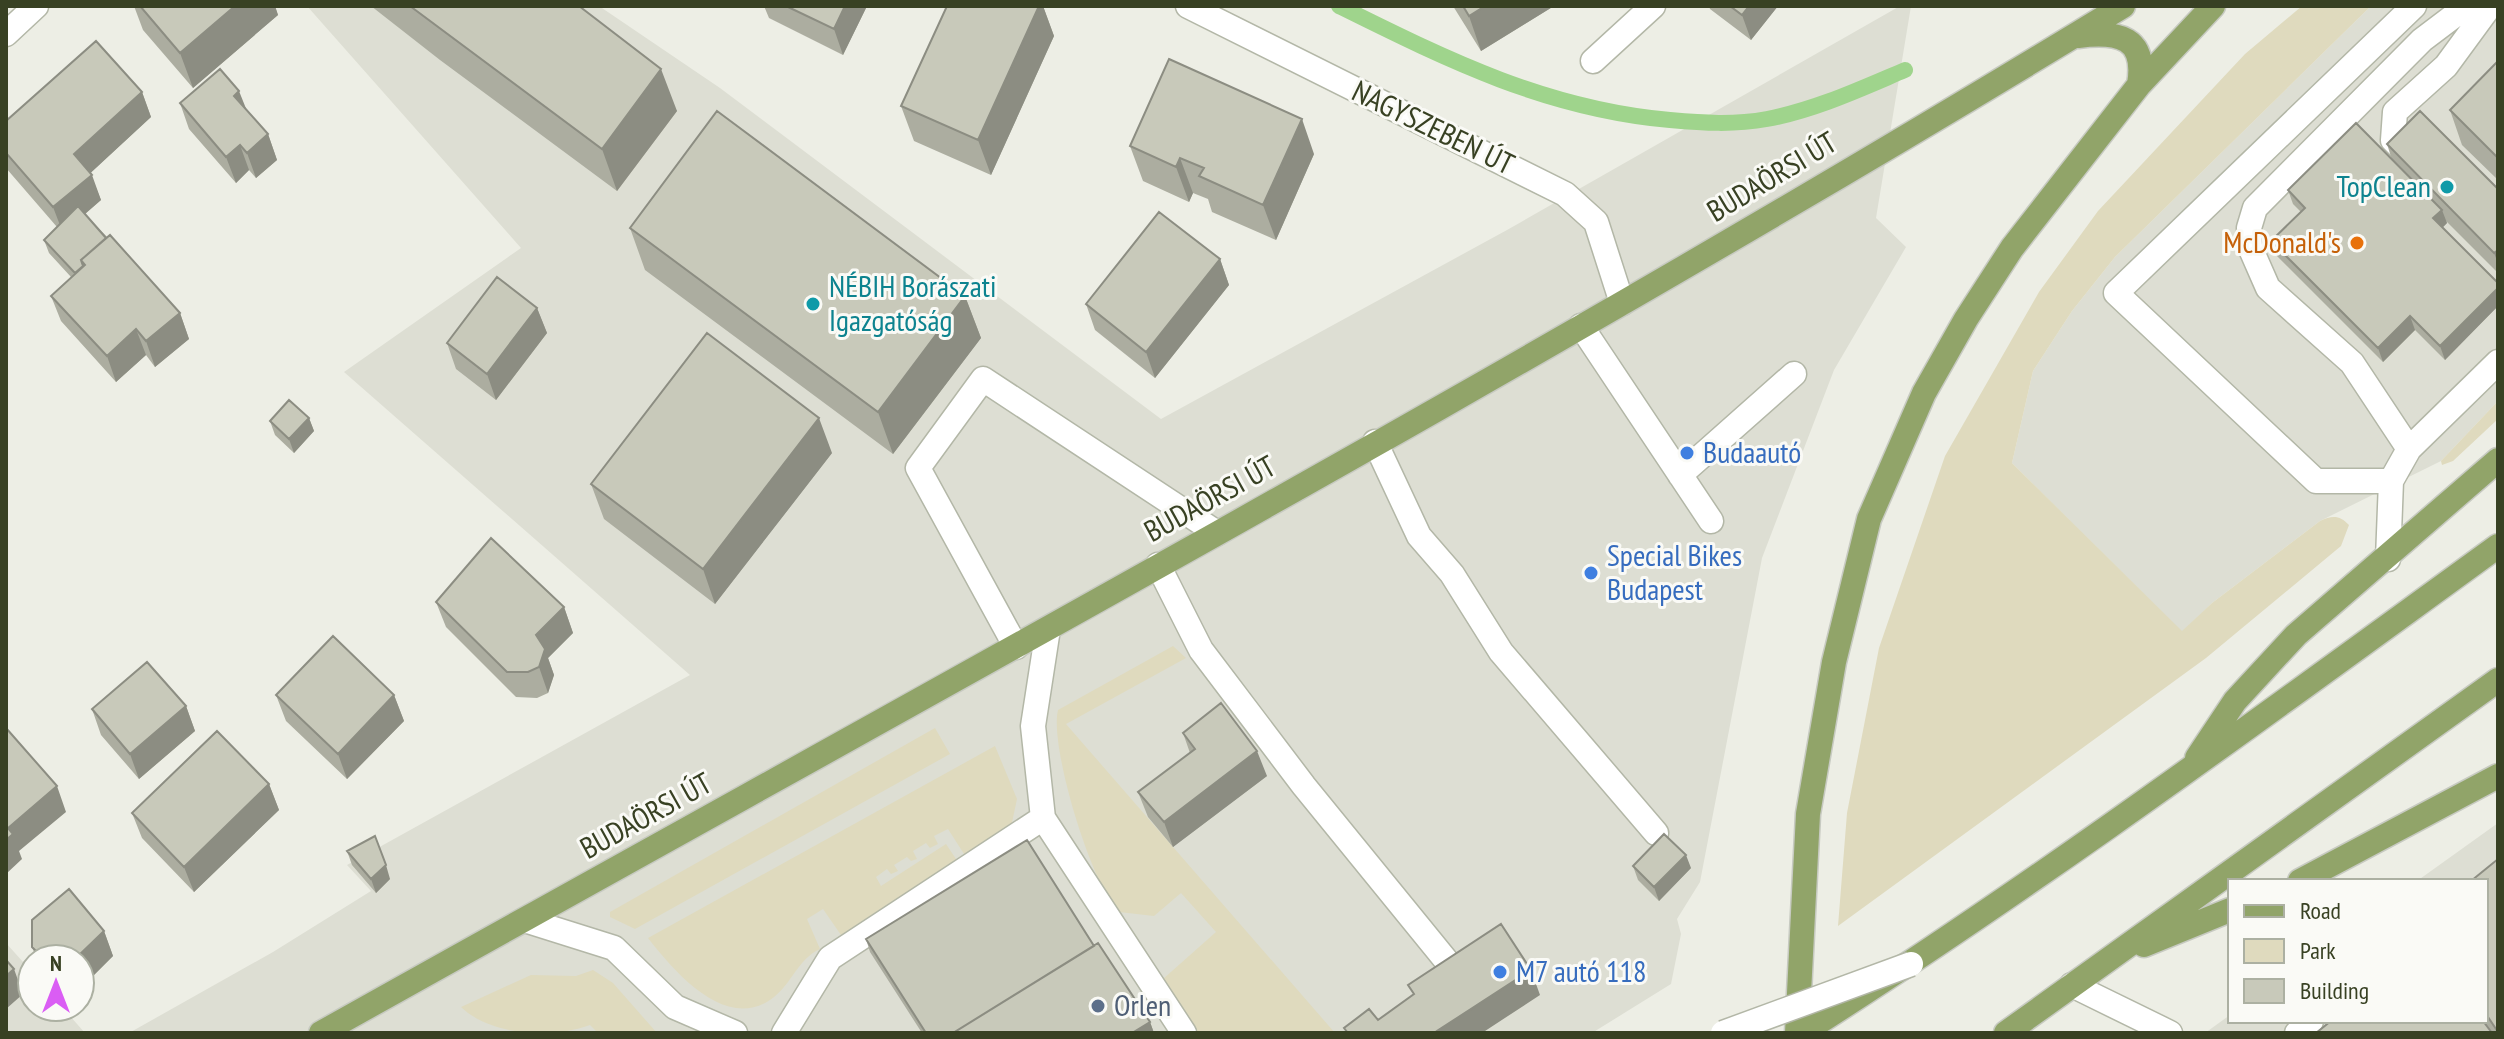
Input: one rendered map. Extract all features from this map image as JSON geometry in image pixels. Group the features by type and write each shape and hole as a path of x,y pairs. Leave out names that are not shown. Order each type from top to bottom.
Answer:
{"main road":[{"name":"BUDAÖRSI ÚT","path":"321,1033 1016,647 1622,303 2123,6"},
{"path":"1799,1033 1808,814 1834,662 1869,519 1924,393 1966,319 2012,248 2139,85 2213,6"},
{"path":"2074,36 2113,34 2126,40 2141,57 2139,85"},
{"path":"2188,770 2235,701 2296,635 2388,559 2498,460"},
{"path":"1799,1033 1911,964 2188,770 2498,546"},
{"path":"2006,1033 2498,680"},
{"path":"2304,879 2498,776"},
{"path":"2108,959 2228,911"}],"street":[{"path":"6,34 36,6"},
{"name":"NAGYSZEBEN ÚT","path":"1188,6 1565,194 1596,222 1622,303"},
{"path":"1593,61 1653,6"},
{"path":"2391,481 2316,481 2116,293 2414,6"},
{"path":"2409,449 2352,363 2268,288 2250,247 2249,228 2255,208 2422,40 2467,6"},
{"path":"2409,156 2393,140 2395,112 2446,66 2490,6"},
{"path":"1581,326 1711,521"},
{"path":"2388,559 2391,481 2409,449 2498,362"},
{"path":"1680,475 1794,374"},
{"path":"1016,647 918,468 983,379 1217,533"},
{"path":"1375,442 1419,536 1452,574 1501,652 1656,833"},
{"path":"1158,565 1201,650 1304,786 1449,964"},
{"path":"1048,629 1033,726 1043,818 1184,1033"},
{"path":"784,1033 830,958 1043,818"},
{"path":"525,920 614,948 675,1007 735,1033"},
{"path":"1723,1033 1911,964"},
{"path":"2072,985 2170,1033"}],"shaded area":[{"path":"307,6 599,6 720,88 1161,419 1507,230 1900,6 1911,6 1876,218 1906,247 1834,370 1762,558 1700,882 1677,919 1681,934 1671,984 1592,1033 129,1033 273,952 371,891 347,865 690,675 344,372 521,248"},
{"path":"2371,6 2498,6 2498,401 2441,461 2320,521 2212,603 2182,632 2012,463 2033,371 2072,311 2115,257"},
{"path":"2498,823 2498,1033 2205,1033 2228,1016 2228,1023 2488,1023 2488,879 2420,879"},
{"path":"6,943 16,954 16,1023 76,1023 85,1033 6,1033"}],"green space":[{"path":"2302,6 2371,6 2115,257 2072,311 2033,371 2012,463 2182,631 2212,603 2320,521 2336,517 2349,525 2341,546 2206,658 1838,926 1847,813 1879,648 1945,456 2039,292 2098,211 2245,54"},
{"path":"2498,401 2498,419 2453,461 2442,465 2441,461"},
{"path":"1173,646 1186,658 1066,724 1335,1033 1193,1033 1163,979 1216,932 1181,893 1154,916 1119,912 1108,898 1085,847 1060,753 1058,710"},
{"path":"935,728 950,754 635,929 610,917 610,912"},
{"path":"995,746 1017,799 1011,827 966,857 948,829 934,836 938,844 930,848 926,843 913,851 917,859 911,861 907,857 894,865 898,871 891,874 887,869 876,877 881,886 946,844 958,862 841,935 823,909 807,919 820,949 806,959 774,997 756,1007 738,1008 703,994 686,981 648,938"},
{"path":"593,970 613,983 657,1033 598,1033 590,1025 558,1032 523,1032 489,1024 461,1007 531,975 576,976"}],"building":[{"path":"140,6 235,6 180,53"},
{"path":"410,6 579,6 661,69 602,149"},
{"path":"786,6 845,6 834,29"},
{"path":"947,6 1039,6 978,140 901,106"},
{"path":"1463,6 1485,6 1469,16"},
{"path":"1730,6 1749,6 1742,15"},
{"path":"96,41 142,92 74,154 92,175 53,207 6,153 6,121"},
{"path":"1169,59 1302,119 1263,205 1199,176 1204,168 1180,158 1176,167 1130,146"},
{"path":"2498,61 2498,158 2450,110"},
{"path":"220,69 239,91 234,96 268,134 247,153 240,145 226,157 180,103"},
{"name":"NÉBIH Borászati Igazgatóság","path":"717,111 965,296 878,412 630,228"},
{"name":"TopClean","path":"2420,111 2498,189 2498,250 2494,253 2387,144"},
{"name":"McDonald's","path":"2356,123 2442,210 2433,218 2498,283 2498,288 2440,346 2410,316 2378,348 2271,241 2305,208 2288,190"},
{"path":"78,206 106,238 81,260 83,266 75,273 44,240"},
{"path":"1159,212 1220,259 1146,352 1086,304"},
{"path":"110,235 180,313 146,341 136,329 107,356 51,296 85,265 81,260"},
{"path":"497,277 537,308 487,374 447,343"},
{"path":"707,333 819,418 703,569 591,484"},
{"path":"289,400 309,418 289,439 270,421"},
{"path":"491,538 564,607 536,635 545,649 539,667 528,672 507,672 436,602"},
{"path":"333,636 394,695 338,754 276,695"},
{"path":"147,662 186,706 130,754 92,709"},
{"path":"1221,703 1257,751 1164,822 1138,792 1195,749 1183,733"},
{"path":"6,728 57,786 8,828 13,834 6,840"},
{"path":"217,731 269,784 184,867 132,813"},
{"path":"1664,834 1686,855 1654,887 1633,866"},
{"path":"375,836 386,865 371,879 347,851"},
{"path":"1027,840 1094,946 953,1033 926,1033 866,939"},
{"path":"2498,859 2498,1032 2488,1017 2488,879 2473,879"},
{"path":"69,889 104,931 92,943 32,943 32,920"},
{"path":"1501,924 1531,970 1437,1031 1439,1033 1348,1033 1344,1028 1369,1009 1378,1020 1414,994 1408,985"},
{"path":"1098,943 1150,1022 1132,1033 953,1033"},
{"path":"6,960 14,969 6,976"},
{"path":"2328,1023 2484,1023 2492,1033 2316,1033"}],"waterway":[{"path":"1339,6 1499,79 1581,105 1670,120 1718,123 1767,119 1820,105 1905,70"}],"place":[{"name":"TopClean","path":"2447,187"},
{"name":"McDonald's","path":"2357,243"},
{"name":"NÉBIH Borászati Igazgatóság","path":"813,304"},
{"name":"Budaautó","path":"1687,453"},
{"name":"Special Bikes Budapest","path":"1591,573"},
{"name":"M7 autó 118","path":"1500,972"},
{"name":"Orlen","path":"1098,1006"}]}
